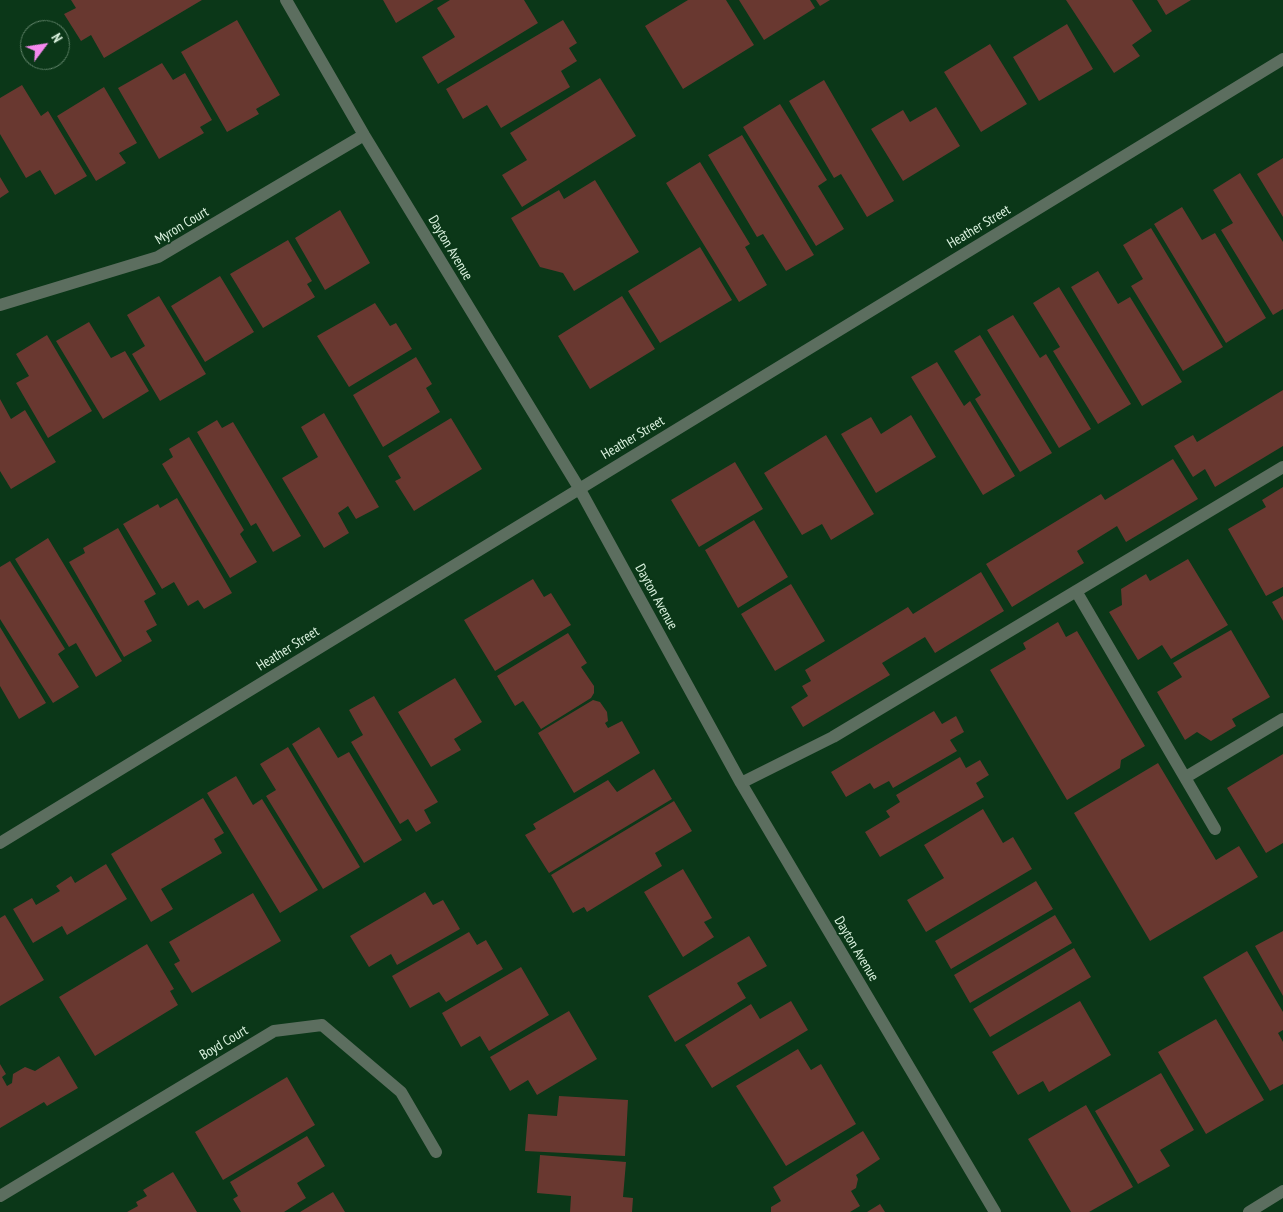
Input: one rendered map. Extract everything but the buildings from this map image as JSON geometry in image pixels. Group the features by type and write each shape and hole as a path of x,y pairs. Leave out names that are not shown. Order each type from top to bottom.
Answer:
{"street":[{"name":"Dayton Avenue","path":"286,0 364,135 578,488 741,783 995,1212"},
{"name":"Heather Street","path":"0,843 578,488 1283,59"},
{"name":"Myron Court","path":"0,305 158,257 364,135"},
{"path":"741,783 833,737 1283,467"},
{"path":"1076,591 1215,829"},
{"path":"1186,777 1283,719"},
{"name":"Boyd Court","path":"0,1196 274,1031 322,1026 401,1092 436,1152"},
{"path":"1249,1212 1283,1191"}]}
